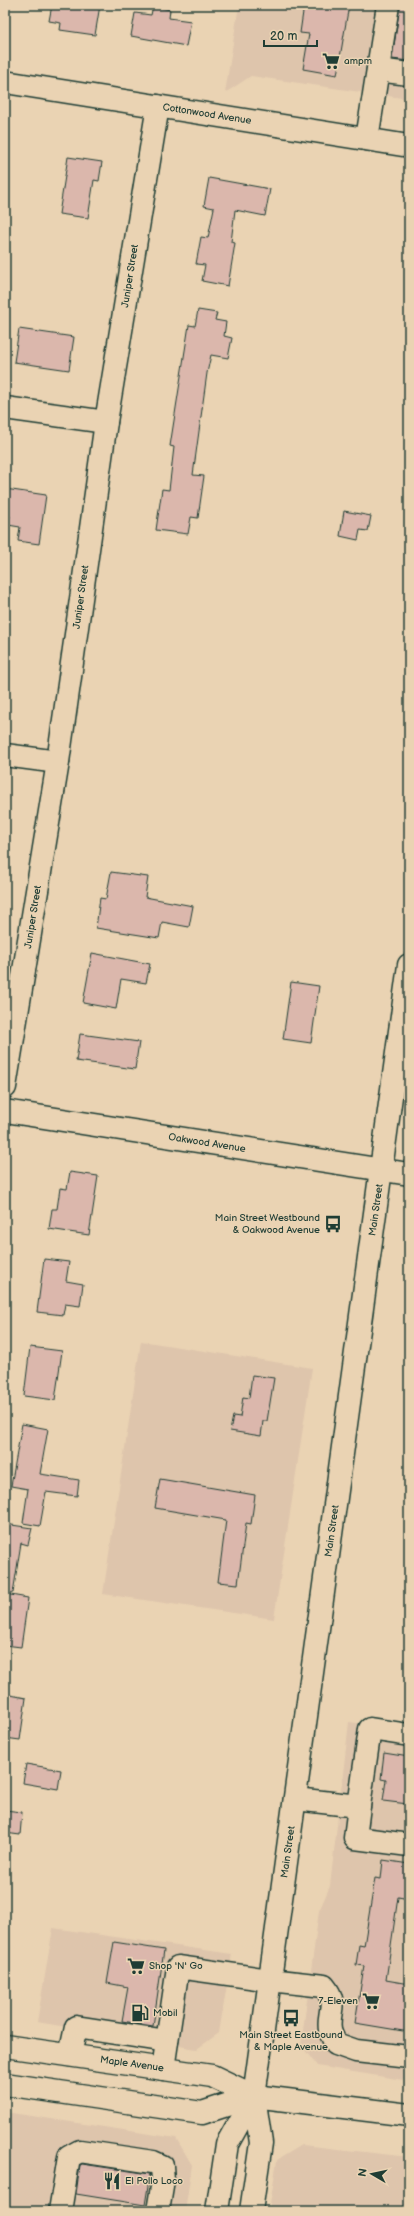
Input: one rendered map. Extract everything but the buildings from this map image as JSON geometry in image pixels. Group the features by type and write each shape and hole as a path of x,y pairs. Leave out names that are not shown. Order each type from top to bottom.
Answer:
{"street":[{"path":"367,139 388,5"},
{"path":"378,70 409,74"},
{"name":"Cottonwood Avenue","path":"5,82 409,146"},
{"name":"Juniper Street","path":"5,1087 58,762 106,422 158,106"},
{"path":"5,408 106,422"},
{"path":"5,755 58,762"},
{"name":"Main Street","path":"251,2211 261,2143 254,2096 407,990 409,965"},
{"name":"Oakwood Avenue","path":"5,1111 409,1174"},
{"path":"409,1735 370,1729 354,1838 409,1845"},
{"path":"295,1799 359,1806"},
{"path":"163,2069 178,1967 324,1986 331,1994 333,2004 330,2030 336,2044 356,2051 409,2057"},
{"path":"70,2055 76,2027 167,2041"},
{"name":"Maple Avenue","path":"5,2046 212,2076 254,2096 409,2115"},
{"name":"Maple Avenue","path":"5,2084 202,2113 254,2096"},
{"name":"Main Street","path":"217,2211 227,2144 254,2096"},
{"path":"60,2211 69,2157 80,2151 153,2162 162,2166 164,2181 158,2211"}],"shaded area":[{"path":"239,5 409,5 409,99 251,76 225,93"},
{"path":"141,1341 312,1368 274,1619 103,1594"},
{"path":"349,1722 409,1730 409,2081 317,2066 301,2045 319,1911 330,1886"},
{"path":"53,1928 232,1954 219,2033 197,2049 37,2022"},
{"path":"5,2112 176,2138 192,2165 185,2211 5,2211"},
{"path":"302,2145 409,2157 409,2211 269,2211 277,2160"}],"place":[{"name":"ampm","path":"331,61"},
{"name":"Main Street Westbound & Oakwood Avenue","path":"333,1224"},
{"name":"Shop 'N' Go","path":"136,1966"},
{"name":"7-Eleven","path":"371,2001"},
{"name":"Mobil","path":"140,2013"},
{"name":"Main Street Eastbound & Maple Avenue","path":"291,2018"},
{"name":"El Pollo Loco","path":"112,2181"}]}
